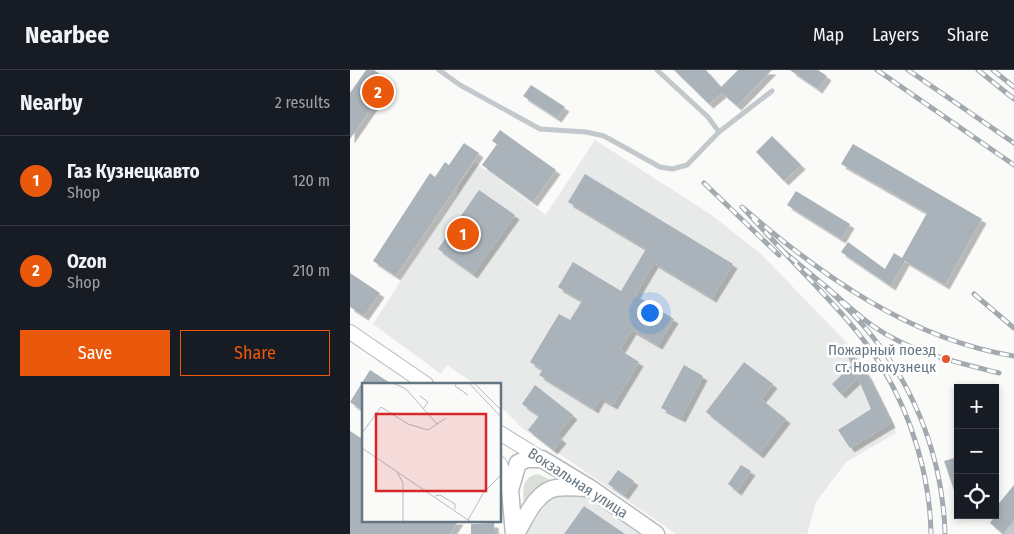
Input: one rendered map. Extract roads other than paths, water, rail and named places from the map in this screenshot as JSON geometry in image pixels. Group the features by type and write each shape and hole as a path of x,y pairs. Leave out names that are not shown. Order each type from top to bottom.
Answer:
{"main road":[{"path":"350,332 425,383"},
{"name":"Вокзальная улица","path":"501,434 590,488 656,534"},
{"path":"510,490 518,463 527,459 542,459"},
{"path":"501,467 510,490 515,534"},
{"path":"515,534 534,504 543,494 555,488 590,488"}],"street":[{"path":"1010,534 1014,529"}],"lane":[{"path":"439,70 460,85 540,129 586,132 604,136 660,167 672,169 687,165 719,132 772,91"},
{"path":"657,70 708,117 719,132"}],"railway":[{"path":"877,70 1014,165"},
{"path":"908,70 1014,143"},
{"path":"978,70 1014,99"},
{"path":"993,70 1014,87"},
{"path":"704,183 779,255"},
{"path":"783,251 742,207 803,257 868,301 938,335 975,348 1014,356"},
{"path":"825,286 783,251 836,307 860,336 872,351 893,386 910,427 923,469 930,512 931,534"},
{"path":"945,533 943,506 933,454 914,404 888,357 855,316 825,286 873,326 902,343 933,355 999,373"},
{"path":"974,294 1014,328"}],"place":[{"name":"Ozon","path":"378,92"},
{"name":"Газ Кузнецкавто","path":"463,234"},
{"name":"Пожарный поезд ст. Новокузнецк","path":"946,359"}]}
